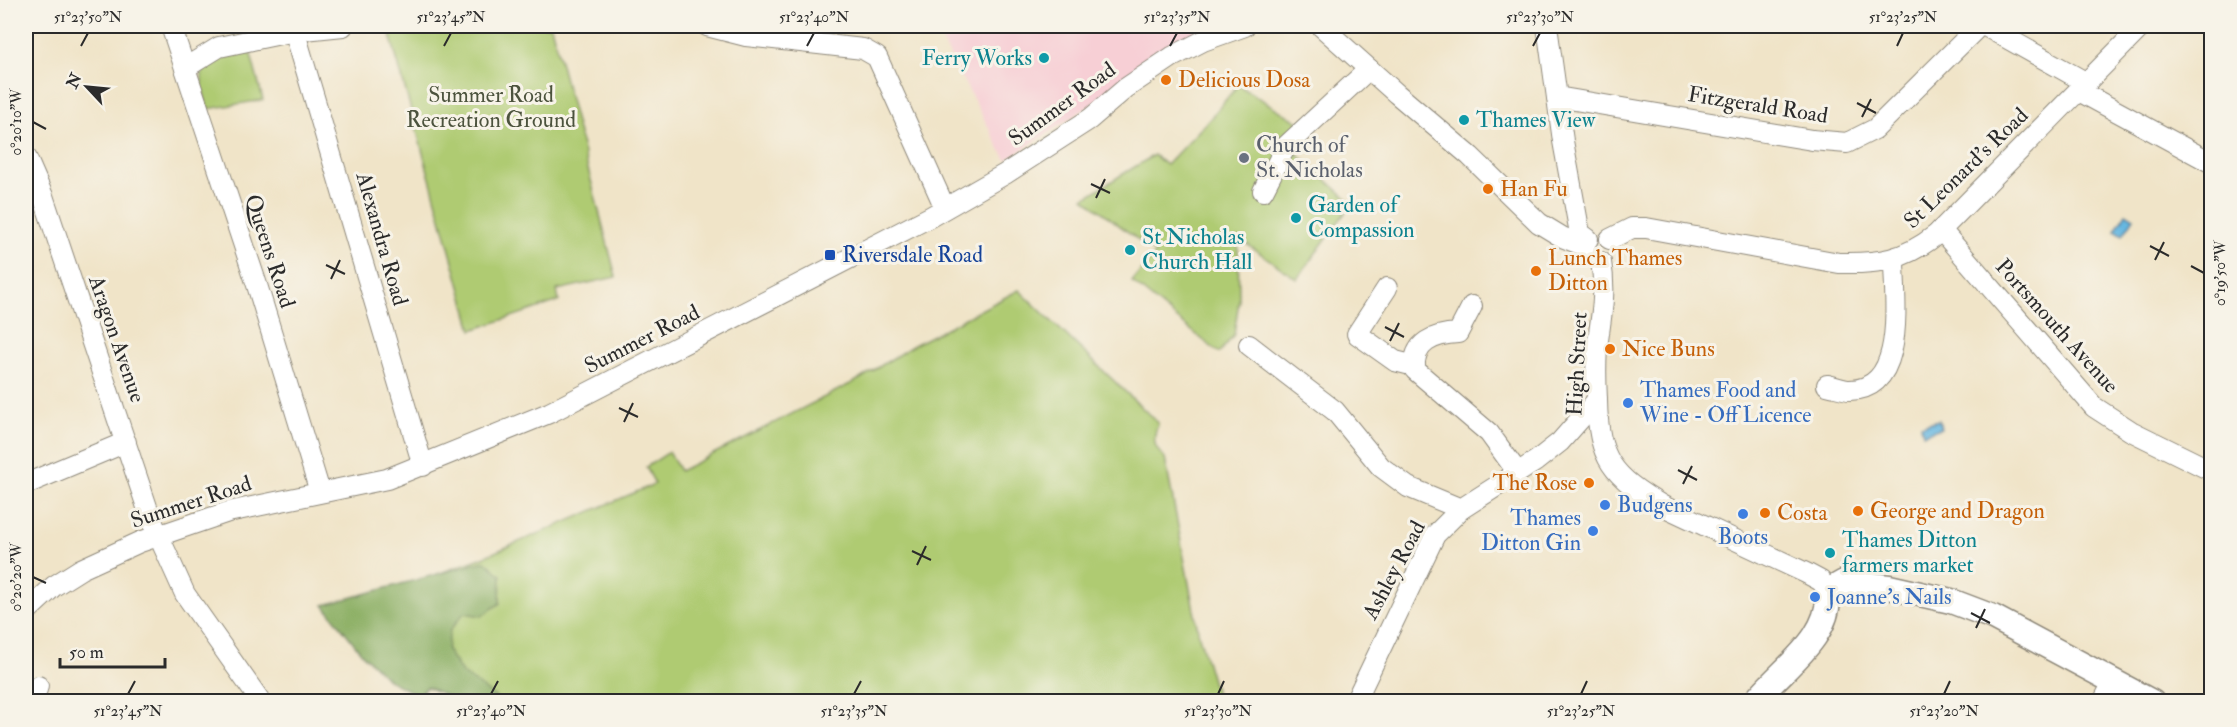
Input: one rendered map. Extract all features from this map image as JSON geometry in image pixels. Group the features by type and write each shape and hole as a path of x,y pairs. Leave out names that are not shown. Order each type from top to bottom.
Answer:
{"main road":[{"path":"1755,702 1812,640 1826,613 1828,591 1838,583 1854,582 1889,587 1951,601 1993,617 2108,692 2152,702"}],"street":[{"name":"Queens Road","path":"171,26 256,285 320,492"},
{"path":"185,68 219,47 294,28 343,26"},
{"path":"707,26 746,36 863,49 877,57 945,208"},
{"name":"Summer Road","path":"26,612 54,586 81,569 140,542 228,512 387,479 549,413 994,181 1090,119 1126,88 1172,57 1203,41 1245,26"},
{"path":"1321,26 1470,156 1539,223 1562,237 1587,243"},
{"path":"1547,26 1580,233 1587,243 1589,258 1601,262 1609,258 1613,251 1610,238 1596,234 1587,243"},
{"name":"Fitzgerald Road","path":"1557,97 1812,140 1847,143 1875,129 1979,26"},
{"path":"1985,26 2211,164"},
{"name":"St Leonard's Road","path":"1610,238 1632,228 1646,228 1839,263 1869,264 1894,259 1921,247 1941,230 2142,26"},
{"name":"Alexandra Road","path":"294,28 423,466"},
{"path":"1263,191 1286,146 1369,69"},
{"name":"Aragon Avenue","path":"26,157 43,196 160,537 185,594 261,702"},
{"name":"Portsmouth Avenue","path":"1941,230 2106,416 2211,471"},
{"path":"1838,381 1850,390 1868,385 1879,379 1888,364 1894,344 1894,259"},
{"name":"High Street","path":"1601,262 1605,283 1605,309 1598,340 1597,429 1601,449 1619,474 1640,493 1704,527 1806,573 1821,581 1828,591"},
{"path":"1387,288 1357,334 1388,357 1415,366 1424,380 1489,433 1518,473"},
{"path":"1415,366 1428,339 1438,334 1458,333 1472,306"},
{"path":"1249,345 1335,411 1381,467 1408,487 1461,509"},
{"name":"Ashley Road","path":"1355,702 1435,536 1461,509 1518,473 1560,442 1597,400"},
{"path":"1560,442 1568,440 1601,449"},
{"path":"26,484 126,442"}],"shaded area":[{"path":"934,26 1232,26 1197,37 1006,160"}],"green space":[{"name":"Summer Road Recreation Ground","path":"551,26 616,277 557,290 559,301 472,330 388,27"},
{"path":"250,51 263,100 208,109 202,81 205,64 221,56"},
{"path":"1238,85 1313,131 1297,154 1352,203 1297,279 1238,238 1239,300 1234,335 1219,353 1132,282 1155,253 1084,198 1154,155 1166,165 1209,120"},
{"path":"1019,290 1158,423 1155,442 1165,458 1199,636 1218,701 466,701 410,584 481,558 655,484 646,467 669,452 680,471 860,379 912,346"},
{"path":"485,561 501,575 500,603 482,616 464,613 450,630 447,650 462,673 501,701 458,701 427,687 418,695 390,681 363,655 324,605"}],"water":[{"path":"2126,213 2134,218 2123,235 2115,230"},
{"path":"1939,420 1941,428 1923,434 1921,425"}],"place":[{"name":"Ferry Works","path":"1044,58"},
{"name":"Delicious Dosa","path":"1166,80"},
{"name":"Thames View","path":"1464,120"},
{"name":"Church of St. Nicholas","path":"1244,158"},
{"name":"Han Fu","path":"1488,189"},
{"name":"Garden of Compassion","path":"1296,218"},
{"name":"St Nicholas Church Hall","path":"1130,250"},
{"name":"Riversdale Road","path":"830,255"},
{"name":"Lunch Thames Ditton","path":"1536,271"},
{"name":"Nice Buns","path":"1610,349"},
{"name":"Thames Food and Wine - Off Licence","path":"1628,403"},
{"name":"The Rose","path":"1589,483"},
{"name":"Budgens","path":"1605,505"},
{"name":"George and Dragon","path":"1858,511"},
{"name":"Costa","path":"1765,513"},
{"name":"Boots","path":"1743,514"},
{"name":"Thames Ditton Gin","path":"1593,531"},
{"name":"Thames Ditton farmers market","path":"1830,553"},
{"name":"Joanne's Nails","path":"1815,597"}]}
